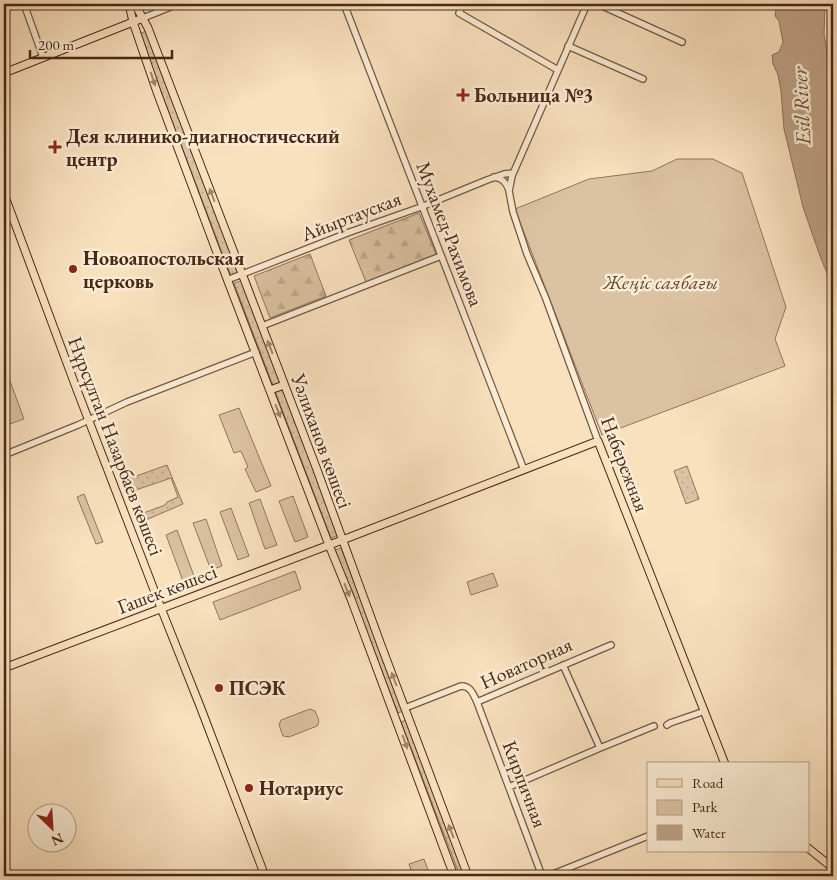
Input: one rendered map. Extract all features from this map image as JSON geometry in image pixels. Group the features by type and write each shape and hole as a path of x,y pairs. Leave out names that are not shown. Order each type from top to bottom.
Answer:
{"main road":[{"name":"Уәлиханов көшесі","path":"129,4 133,22 157,92 351,599 454,876"},
{"name":"Уәлиханов көшесі","path":"135,4 151,36 344,540 468,876"},
{"path":"4,73 143,18"},
{"name":"Нұрсұлтан Назарбаев көшесі","path":"4,194 265,876"},
{"path":"270,390 284,385"},
{"name":"Гашек көшесі","path":"4,668 344,540 598,441"},
{"name":"Набережная","path":"598,441 724,762"},
{"path":"810,850 833,868"}],"street":[{"path":"24,4 43,57"},
{"path":"143,18 178,4"},
{"path":"463,4 459,13 558,70"},
{"name":"Набережная","path":"587,4 513,173 509,191 513,212 527,254 546,299 598,441"},
{"path":"598,4 682,42"},
{"name":"Мухамед-Рахимова","path":"345,5 524,470"},
{"path":"568,46 644,79"},
{"name":"Айыртауская","path":"228,280 504,174 513,173"},
{"path":"494,178 505,182 509,191"},
{"path":"262,326 441,256"},
{"path":"4,455 78,426 127,402 256,352"},
{"name":"Новаторная","path":"406,711 461,686 470,690 477,702 611,644"},
{"path":"563,665 600,748"},
{"name":"Кирпичная","path":"477,702 542,876"},
{"path":"396,718 406,711"},
{"path":"667,725 704,711"},
{"path":"509,787 654,726"},
{"path":"548,876 647,836"}],"green space":[{"path":"146,31 238,273 231,276 139,34"},
{"name":"Жеңіс саябағы","path":"677,159 713,159 742,173 786,307 775,339 785,366 602,435 515,209 589,179 652,171"},
{"path":"419,213 436,254 366,282 349,240"},
{"path":"310,254 326,296 270,318 254,276"},
{"path":"241,281 338,535 331,538 234,283"},
{"path":"10,381 24,419 4,426 4,384"},
{"path":"239,408 271,486 256,492 245,469 248,467 241,451 234,453 219,415"},
{"path":"167,465 183,504 141,522 138,515 165,505 167,502 178,497 171,478 130,492 125,480"},
{"path":"687,466 699,499 686,504 674,471"},
{"path":"84,494 103,542 96,544 77,497"},
{"path":"293,496 308,537 295,542 279,501"},
{"path":"260,499 277,545 265,549 249,503"},
{"path":"231,508 249,556 238,560 220,512"},
{"path":"206,519 222,566 211,570 193,523"},
{"path":"177,530 194,576 183,581 166,535"},
{"path":"341,548 403,711 398,713 335,550"},
{"path":"295,571 301,589 220,620 213,602"},
{"path":"493,573 498,586 471,595 467,582"},
{"path":"310,709 315,711 318,717 319,722 317,726 289,737 283,736 279,725 281,720"},
{"path":"406,720 465,876 460,876 401,722"},
{"path":"424,859 430,876 413,876 409,864"}],"water":[{"name":"Esil River","path":"777,4 825,4 824,34 833,87 833,288 803,207 784,129 781,91 772,55 779,52 783,42 779,21 775,16"}],"place":[{"name":"Больница №3","path":"463,95"},
{"name":"Дея клинико-диагностический центр","path":"55,147"},
{"name":"Новоапостольская церковь","path":"73,269"},
{"name":"ПСЭК","path":"219,688"},
{"name":"Нотариус","path":"249,788"}]}
